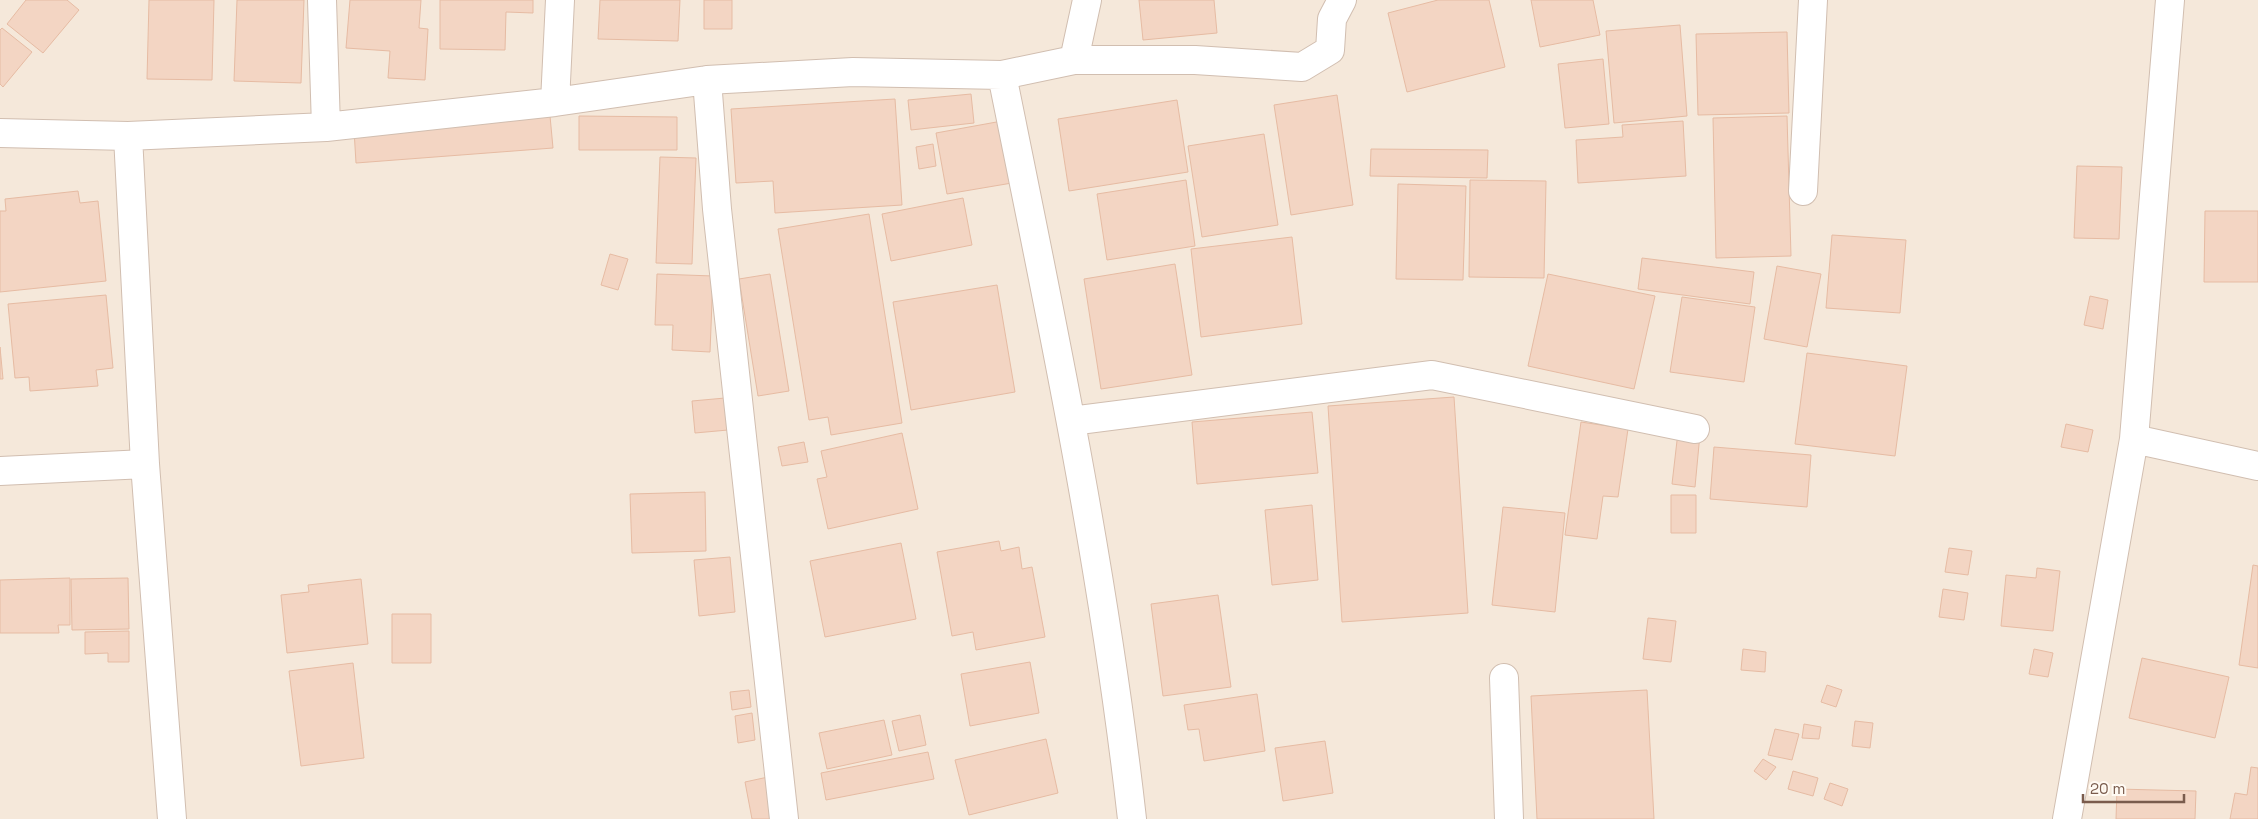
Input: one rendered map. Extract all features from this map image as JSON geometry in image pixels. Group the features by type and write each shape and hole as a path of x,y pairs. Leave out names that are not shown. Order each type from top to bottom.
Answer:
{"street":[{"path":"322,0 326,127"},
{"path":"555,102 560,0"},
{"path":"1074,60 1087,0"},
{"path":"0,133 128,136 326,127 555,102 707,80 853,72 1002,75 1074,60 1195,60 1302,67 1330,50 1332,19 1342,0"},
{"path":"1803,191 1813,0"},
{"path":"2067,819 2134,439 2170,0"},
{"path":"1002,75 1071,421 1120,717 1132,819"},
{"path":"707,80 718,219 784,819"},
{"path":"128,136 144,464 172,819"},
{"path":"1071,421 1432,375 1695,428"},
{"path":"2134,439 2258,466"},
{"path":"0,471 144,464"},
{"path":"1504,678 1509,819"}],"shaded area":[{"path":"0,0 2258,0 2258,819 0,819"}],"building":[{"path":"26,0 67,0 79,10 43,53 7,24"},
{"path":"149,0 214,0 212,80 147,79"},
{"path":"237,0 304,0 301,83 234,81"},
{"path":"350,0 421,0 419,28 428,29 425,80 388,78 390,51 346,48"},
{"path":"440,0 533,0 533,13 506,12 505,50 440,49"},
{"path":"600,0 680,0 678,41 598,39"},
{"path":"704,0 732,0 732,29 704,29"},
{"path":"1139,0 1214,0 1217,33 1143,40"},
{"path":"1438,0 1489,0 1505,67 1407,92 1388,13"},
{"path":"1531,0 1593,0 1600,35 1540,47"},
{"path":"1680,25 1687,116 1614,123 1606,31"},
{"path":"2,28 32,52 3,87 0,84 0,30"},
{"path":"1787,32 1789,113 1698,115 1696,34"},
{"path":"1603,59 1609,124 1565,128 1558,64"},
{"path":"971,94 974,123 911,130 908,100"},
{"path":"1337,95 1353,205 1291,215 1274,105"},
{"path":"895,99 902,205 775,213 773,181 736,183 731,109"},
{"path":"1177,100 1188,172 1069,191 1058,119"},
{"path":"550,116 553,148 356,163 354,130"},
{"path":"579,116 677,117 677,150 579,150"},
{"path":"1787,116 1791,256 1716,258 1713,118"},
{"path":"1002,121 1012,183 947,194 936,133"},
{"path":"1683,121 1686,176 1578,183 1576,140 1623,137 1622,125"},
{"path":"1264,134 1278,225 1202,237 1188,146"},
{"path":"933,144 936,166 919,169 916,147"},
{"path":"1371,149 1488,150 1487,178 1370,176"},
{"path":"660,157 696,158 692,264 656,263"},
{"path":"2077,166 2122,167 2119,239 2074,238"},
{"path":"1186,180 1195,246 1107,260 1097,194"},
{"path":"1470,180 1546,181 1544,278 1469,277"},
{"path":"1398,184 1466,186 1463,280 1396,279"},
{"path":"78,191 80,203 98,201 106,281 0,292 0,211 6,211 5,199"},
{"path":"963,198 972,245 891,261 882,214"},
{"path":"2205,211 2258,211 2258,282 2204,282"},
{"path":"869,214 902,423 831,435 828,417 809,420 778,229"},
{"path":"1832,235 1906,240 1900,313 1826,308"},
{"path":"1292,237 1302,324 1201,337 1191,249"},
{"path":"610,254 628,259 618,290 601,285"},
{"path":"1642,258 1754,272 1750,304 1638,289"},
{"path":"1175,264 1192,375 1101,389 1084,279"},
{"path":"1777,266 1821,274 1807,347 1764,339"},
{"path":"657,274 713,276 710,352 672,350 673,325 655,325"},
{"path":"770,274 789,391 758,396 739,279"},
{"path":"1548,274 1655,296 1634,389 1528,366"},
{"path":"997,285 1015,392 911,410 893,302"},
{"path":"106,295 113,368 96,370 98,386 30,391 29,377 15,378 8,304"},
{"path":"2090,296 2108,300 2103,329 2084,325"},
{"path":"1682,297 1755,307 1744,382 1670,372"},
{"path":"0,347 3,379 0,379"},
{"path":"1807,353 1907,366 1895,456 1795,444"},
{"path":"1454,397 1468,613 1342,622 1328,406"},
{"path":"725,398 728,430 695,433 692,401"},
{"path":"1312,412 1318,473 1197,484 1192,422"},
{"path":"1581,422 1628,429 1618,497 1603,496 1597,539 1565,535"},
{"path":"2066,424 2093,430 2088,452 2061,447"},
{"path":"1678,432 1700,434 1695,487 1672,484"},
{"path":"902,433 918,509 828,529 817,479 827,477 821,451"},
{"path":"804,442 808,462 782,466 778,447"},
{"path":"1714,447 1811,455 1807,507 1710,499"},
{"path":"705,492 706,551 632,553 630,494"},
{"path":"1671,495 1696,495 1696,533 1671,533"},
{"path":"1312,505 1318,580 1272,585 1265,510"},
{"path":"1503,507 1565,513 1555,612 1492,605"},
{"path":"999,541 1001,551 1019,547 1022,569 1032,567 1045,637 976,650 973,632 952,636 937,552"},
{"path":"901,543 916,619 825,637 810,561"},
{"path":"1949,548 1972,551 1968,575 1945,572"},
{"path":"730,557 735,612 699,616 694,560"},
{"path":"2253,565 2258,566 2258,668 2239,665"},
{"path":"2037,568 2060,571 2053,631 2001,626 2006,575 2036,578"},
{"path":"70,578 70,625 58,625 59,633 0,633 0,580"},
{"path":"128,578 129,629 72,630 71,579"},
{"path":"361,579 368,644 287,653 281,595 309,592 308,585"},
{"path":"1943,589 1968,593 1964,620 1939,617"},
{"path":"1218,595 1231,687 1163,696 1151,604"},
{"path":"392,614 431,614 431,663 392,663"},
{"path":"1648,618 1676,621 1671,662 1643,659"},
{"path":"129,631 129,662 108,662 108,653 85,654 85,632"},
{"path":"1743,649 1766,652 1765,672 1741,670"},
{"path":"2034,649 2053,653 2048,677 2029,674"},
{"path":"2142,658 2229,677 2215,738 2129,718"},
{"path":"1030,662 1039,713 970,726 961,674"},
{"path":"353,663 364,758 301,766 289,671"},
{"path":"1827,685 1842,690 1836,707 1821,702"},
{"path":"749,690 751,707 732,710 730,692"},
{"path":"1647,690 1654,819 1537,819 1531,696"},
{"path":"1257,694 1265,751 1204,761 1199,729 1188,730 1184,705"},
{"path":"752,713 755,740 738,743 735,716"},
{"path":"920,715 926,745 899,751 892,721"},
{"path":"884,720 892,755 827,769 819,733"},
{"path":"1855,721 1873,723 1870,748 1852,746"},
{"path":"1804,724 1821,727 1819,739 1802,738"},
{"path":"1775,729 1799,734 1792,760 1768,755"},
{"path":"1046,739 1058,793 969,815 955,760"},
{"path":"1325,741 1333,793 1283,801 1275,748"},
{"path":"928,752 934,779 826,800 821,773"},
{"path":"1763,759 1776,767 1766,780 1754,771"},
{"path":"2251,767 2258,768 2258,819 2230,819 2235,793 2247,795"},
{"path":"1793,771 1818,778 1813,796 1788,789"},
{"path":"768,777 776,819 752,819 745,782"},
{"path":"1830,783 1848,789 1842,806 1824,799"},
{"path":"2117,789 2196,791 2195,819 2116,819"}]}
